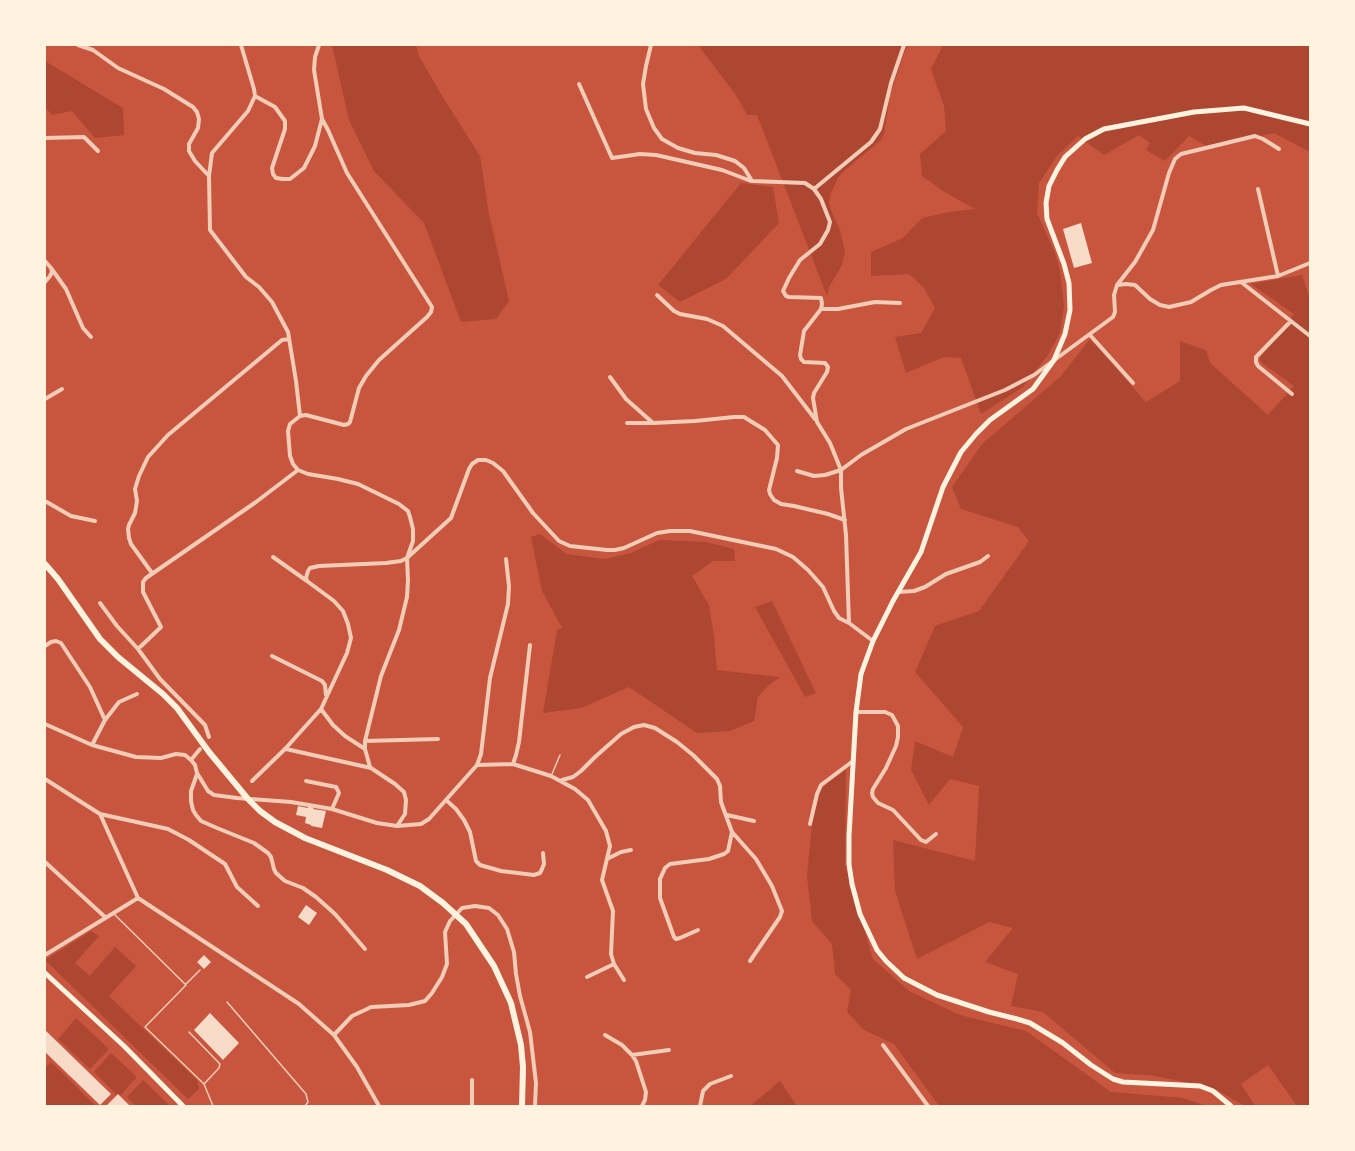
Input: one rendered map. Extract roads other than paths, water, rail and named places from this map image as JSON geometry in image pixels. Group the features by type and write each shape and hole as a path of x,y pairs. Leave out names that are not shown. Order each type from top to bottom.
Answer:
{"main road":[{"path":"1231,1106 1213,1091 1200,1086 1118,1080 1103,1073 1064,1043 1030,1023 937,995 904,978 886,961 877,950 860,914 852,884 848,848 856,712 861,674 873,641 921,552 943,487 961,452 990,420 1033,388 1054,360 1065,334 1070,310 1070,288 1064,264 1047,219 1046,203 1049,186 1065,157 1085,139 1104,129 1194,112 1244,108 1310,124"},
{"path":"45,564 100,639 177,708 209,752 260,811 290,831 387,870 420,886 466,924 494,966 511,1003 521,1045 522,1106"},
{"path":"45,973 124,1046 183,1106"}],"street":[{"path":"78,45 93,50 118,68 164,89 193,107 199,119 198,128 189,144 189,151 209,176"},
{"path":"241,45 255,96 248,111 212,153 209,176 210,230 246,277 259,287 272,303 288,332 300,416"},
{"path":"319,45 314,70 322,119 347,173 432,307 427,317 379,360 366,376 359,388 348,424 344,425 306,415 300,416 290,424 288,432 290,456 298,470 358,484 389,498 404,508 410,516 413,541 407,558 407,597 399,630 381,676 365,741 371,768"},
{"path":"651,45 643,84 646,109 654,128 662,139 678,148 694,153 735,161 744,168 752,181"},
{"path":"814,189 871,142 880,129 891,83 904,45"},
{"path":"579,84 612,158 640,153 656,155 722,170 752,181 805,183 821,198 830,222 828,230 820,244 800,260 783,291 789,297 821,298 821,309 804,331 800,356 804,362 825,363 828,367 814,393 817,422"},
{"path":"255,96 275,108 285,121 285,129 272,168 276,178 290,179 304,168 315,146 322,119"},
{"path":"797,471 814,476 841,470 861,455 906,429 1021,383 1113,317 1117,285 1135,262 1153,230 1175,159 1181,154 1255,136 1279,149"},
{"path":"45,138 84,137 98,151"},
{"path":"1258,189 1278,276"},
{"path":"45,261 66,289 83,328 91,337"},
{"path":"1117,285 1135,285 1160,305 1181,306 1221,285 1278,276 1310,263"},
{"path":"45,282 50,276 51,268"},
{"path":"1241,282 1310,336"},
{"path":"657,295 680,314 707,319 723,326 782,375 830,443 841,470 849,623"},
{"path":"821,309 838,309 875,302 900,303"},
{"path":"1291,321 1256,357 1256,362 1292,394"},
{"path":"1090,335 1133,383"},
{"path":"152,573 131,544 128,529 135,513 137,501 135,489 148,457 168,435 262,356 282,340 290,339"},
{"path":"610,376 626,399 653,423"},
{"path":"45,399 62,389"},
{"path":"627,423 744,417 765,430 778,445 769,490 774,500 781,504 845,520"},
{"path":"307,581 308,571 314,566 386,563 407,558 451,518 472,464 478,460 486,460 503,471 533,513 564,544 582,548 615,550 657,533 690,531 776,549 793,557 808,570 823,586 839,618 873,641"},
{"path":"138,649 161,627 145,597 143,582 152,573 256,502 298,470"},
{"path":"45,501 71,516 95,521"},
{"path":"898,592 914,591 926,587 945,574 980,562 988,556"},
{"path":"252,781 321,709 347,653 351,638 343,611 334,601 273,557"},
{"path":"45,724 92,745 136,757 161,758 185,755 195,765 208,791 220,797 291,802 332,809 377,823 397,826 421,824 433,815 477,765 481,754 490,678 508,604 506,559"},
{"path":"100,603 160,679 205,724 209,736"},
{"path":"45,646 56,641 61,643 90,687 105,720"},
{"path":"513,764 519,742 530,645"},
{"path":"272,656 324,683 325,701"},
{"path":"92,745 105,720 119,702 137,694"},
{"path":"321,709 333,726 365,749"},
{"path":"856,712 885,712 892,715 898,726 896,746 873,789 873,797 878,803 893,810 921,840 926,842 936,834"},
{"path":"561,781 581,771 627,729 644,724 655,728 693,755 717,779 732,832 756,859 772,886 782,911 750,961"},
{"path":"365,741 438,739"},
{"path":"191,760 200,749"},
{"path":"285,749 371,768 404,792 405,814 397,826"},
{"path":"810,824 821,785 854,760"},
{"path":"477,765 513,764 551,776 575,789 588,800 604,825 610,846 602,880 613,911 611,954 624,980"},
{"path":"197,773 191,791 191,801 196,815 217,828 254,843 268,853 276,873 285,881 303,888 316,897 335,914 365,949"},
{"path":"45,779 100,814 168,829 189,840 225,864 237,887 258,906"},
{"path":"306,781 339,789 332,809"},
{"path":"446,801 464,820 470,832 476,861 480,865 501,871 534,875 540,873 542,869 543,854"},
{"path":"100,814 138,898 299,1004 334,1035 357,1067 379,1106"},
{"path":"726,815 754,821"},
{"path":"698,930 680,938 674,937 660,898 660,879 665,868 670,864 709,859 724,854 730,846 732,832"},
{"path":"608,858 631,850"},
{"path":"45,862 105,917"},
{"path":"45,955 138,898"},
{"path":"334,1035 352,1016 371,1007 409,1005 424,1001 442,977 447,964 445,932 450,921 462,908 475,906 489,908 498,915 507,929 514,952 520,996 530,1032 536,1083 536,1106"},
{"path":"587,977 614,964"},
{"path":"605,1035 622,1045 632,1055 640,1071 646,1092 642,1106"},
{"path":"883,1045 928,1106"},
{"path":"632,1055 669,1050"},
{"path":"700,1106 703,1091 710,1084 730,1076"},
{"path":"472,1080 472,1106"}],"lane":[{"path":"551,776 560,755"},
{"path":"113,913 186,985"},
{"path":"200,970 145,1027 204,1084 213,1106"},
{"path":"227,1002 306,1094 308,1102 305,1106"},
{"path":"189,1032 220,1064 204,1084"}]}
